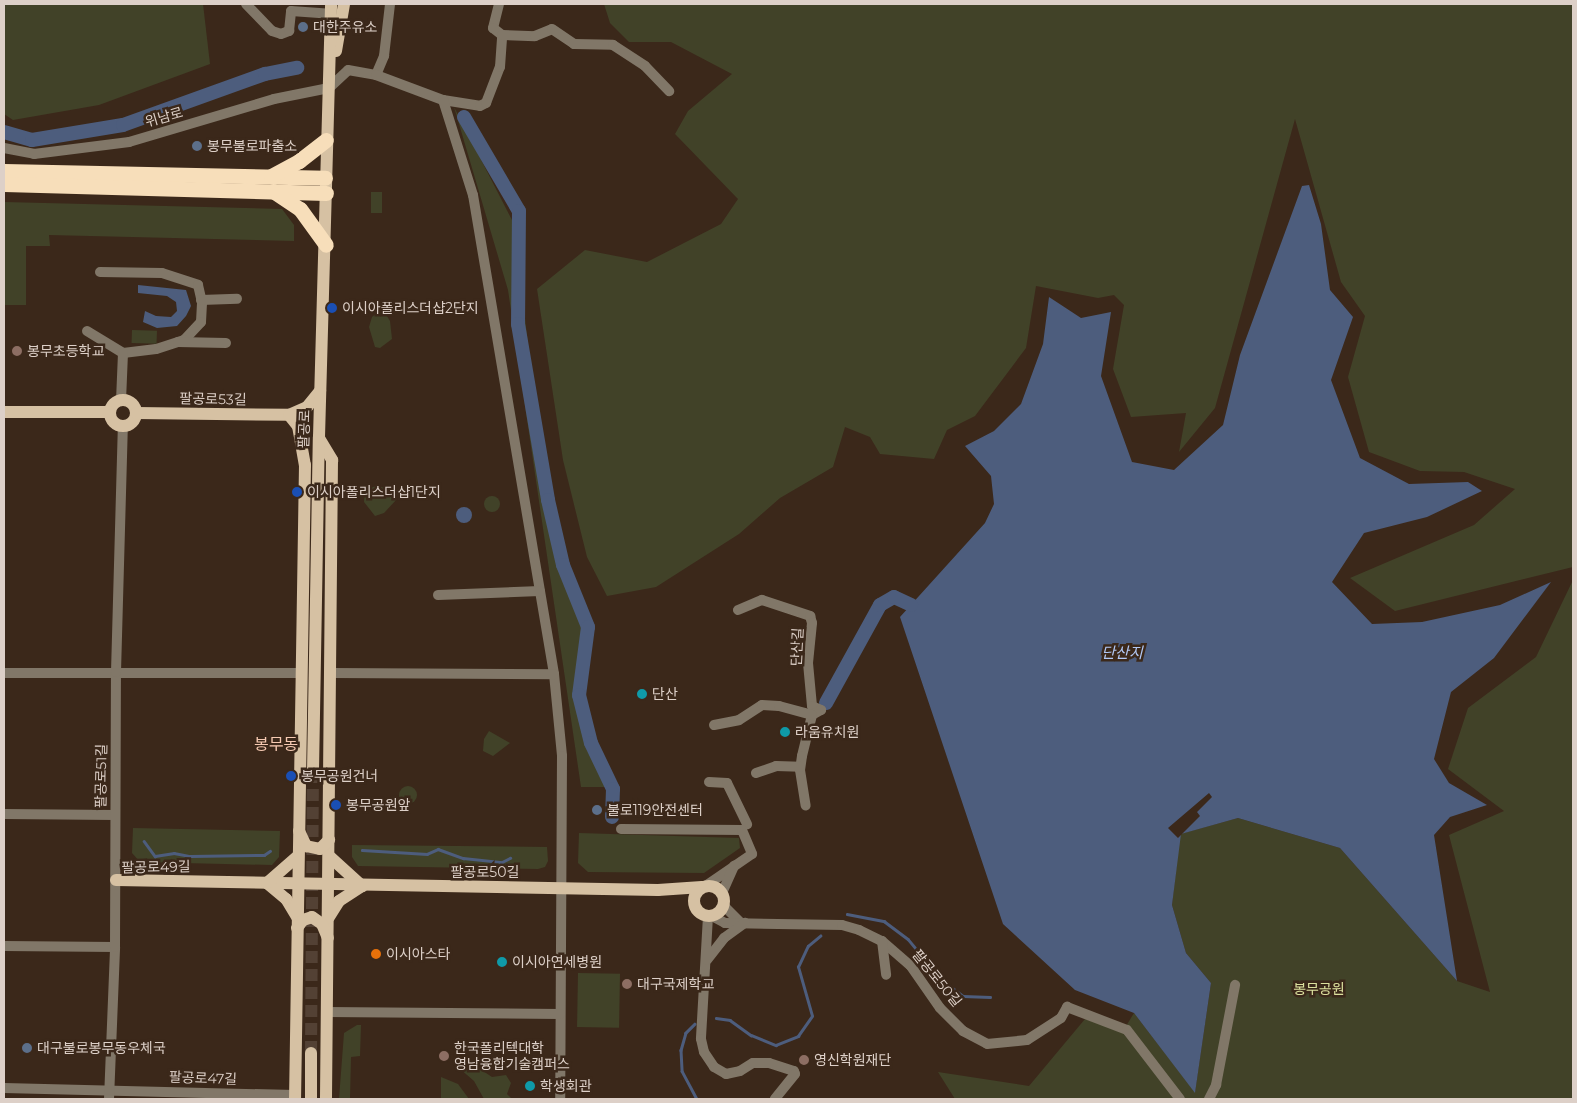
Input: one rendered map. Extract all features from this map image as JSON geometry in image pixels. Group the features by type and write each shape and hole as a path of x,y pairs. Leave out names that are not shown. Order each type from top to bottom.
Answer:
{"highway":[{"path":"270,184 326,140"},
{"path":"4,171 270,184 300,209 326,245"},
{"path":"4,184 325,185"}],"main road":[{"name":"팔공로","path":"328,88 344,4"},
{"name":"팔공로","path":"313,771 318,437 326,245 325,185 331,9"},
{"path":"295,1097 305,465 298,426 289,415 307,407 320,391"},
{"path":"121,400 131,403 136,413 130,424 123,426 112,421 110,412 112,406 121,400"},
{"path":"4,412 110,412"},
{"name":"팔공로53길","path":"136,413 289,415"},
{"path":"305,465 318,437"},
{"path":"318,437 332,460 332,673 326,1099"},
{"path":"299,831 306,846 320,849 329,840"},
{"path":"297,922 286,899 267,883 298,856"},
{"path":"329,856 362,886 339,901 329,917"},
{"name":"팔공로49길","path":"116,880 312,884"},
{"name":"팔공로50길","path":"312,884 658,890"},
{"path":"696,908 695,894 704,886"},
{"path":"704,886 723,899 710,916 680,898 658,890 704,886"},
{"path":"297,922 312,918 322,924 328,940"},
{"path":"311,1053 311,1099"}],"street":[{"path":"246,4 272,31 281,34 289,31 291,11 331,9"},
{"path":"376,75 384,56 390,4"},
{"path":"500,4 493,28 502,35 535,36 552,29 574,44 613,45 645,66 670,91"},
{"path":"328,88 348,70 376,75 443,100 480,106 486,104 500,67 502,35"},
{"name":"위남로","path":"4,148 34,154 129,142 274,98 328,88"},
{"path":"443,100 449,113 473,195 554,674 562,756 563,887 560,1099"},
{"path":"87,331 123,353 184,340 201,322 202,300 198,286 185,279 129,270 100,272"},
{"path":"202,300 237,299"},
{"path":"177,342 226,343"},
{"path":"121,400 123,353"},
{"name":"팔공로51길","path":"116,880 116,672 123,426"},
{"path":"438,595 540,591"},
{"name":"단산길","path":"738,610 762,600 810,616 812,623 808,663 812,706 821,710 812,715 800,767 806,806"},
{"path":"4,673 302,673"},
{"path":"332,673 554,674"},
{"path":"714,725 738,720 762,705 779,706 812,715"},
{"path":"756,773 776,766 800,767"},
{"path":"709,782 727,783 747,824"},
{"path":"4,814 115,815"},
{"path":"621,829 742,830 752,854 704,886"},
{"path":"707,960 724,938 744,923 723,899 734,866"},
{"name":"팔공로49길","path":"109,1094 116,880"},
{"path":"710,916 701,1039 704,1052 714,1067 726,1074 740,1071 753,1063 768,1063 794,1071 795,1074 775,1099"},
{"name":"팔공로50길","path":"710,916 725,923 842,925 882,942 910,965 940,1008 962,1031 988,1044 1027,1040 1061,1018 1067,1007 1127,1030 1180,1099"},
{"path":"882,942 886,975"},
{"path":"4,946 115,947"},
{"path":"1209,1099 1216,1085 1235,985"},
{"path":"327,1012 560,1014"},
{"name":"팔공로47길","path":"4,1088 109,1094 295,1097"}],"green space":[{"path":"4,4 203,4 210,64 99,105 13,120 4,114"},
{"path":"604,4 1573,4 1573,567 1395,611 1350,578 1474,525 1515,489 1464,472 1420,471 1369,452 1348,377 1365,316 1341,282 1295,119 1215,408 1179,452 1186,413 1131,417 1113,369 1124,305 1114,295 1098,298 1036,286 1026,348 975,416 947,430 934,459 880,454 870,437 845,427 833,467 780,498 739,534 656,587 607,596 587,557 563,460 537,289 585,250 647,262 721,224 738,199 675,134 688,111 732,74 671,42 629,42 610,23"},
{"path":"454,107 514,224 541,455 584,624 574,697 586,741 609,787 581,787 508,290"},
{"path":"371,192 382,192 382,213 371,213"},
{"path":"4,202 282,209 294,225 294,241 49,235 50,246 26,246 26,305 4,305"},
{"path":"378,312 385,313 390,321 392,339 380,348 375,347 369,327 372,317"},
{"path":"132,330 157,331 157,344 132,343"},
{"path":"376,486 391,489 397,499 384,513 375,516 364,502 365,490"},
{"path":"492,496 500,504 492,512 484,504"},
{"name":"봉무공원","path":"1573,580 1573,1099 955,1099 938,1072 1029,1086 1085,1019 1123,1031 1134,1013 1195,1092 1211,983 1186,953 1172,905 1180,834 1238,818 1340,848 1457,981 1490,992 1449,835 1504,811 1448,769 1468,708 1536,657"},
{"path":"489,731 510,743 493,756 483,751 484,739"},
{"path":"408,786 414,789 417,795 414,801 408,804 402,801 399,795 402,789"},
{"path":"133,828 280,831 279,857 272,865 140,862 132,853"},
{"path":"579,833 739,838 740,848 704,873 588,872 578,863"},
{"path":"352,845 547,847 548,861 545,867 538,869 358,866 352,857"},
{"path":"578,973 620,974 619,1028 577,1027"},
{"path":"357,1025 361,1025 360,1056 351,1057 350,1099 339,1099 344,1033"},
{"path":"466,1065 474,1065 492,1077 506,1075 511,1083 507,1094 512,1099 484,1099 474,1081 459,1068 466,1068"},
{"path":"441,1077 458,1084 469,1099 441,1099"}],"water":[{"name":"단산지","path":"1309,185 1321,224 1330,290 1353,317 1331,380 1360,458 1409,484 1468,482 1482,491 1427,517 1364,533 1332,582 1372,624 1422,622 1500,605 1551,582 1494,658 1451,692 1434,759 1449,783 1487,805 1450,817 1434,835 1457,981 1340,848 1238,818 1181,834 1172,905 1186,953 1211,983 1195,1093 1134,1013 1075,990 1003,924 900,617 985,523 994,504 991,476 965,446 994,431 1021,404 1043,344 1049,297 1081,318 1111,312 1101,376 1132,462 1174,470 1223,425 1240,355 1302,186"},
{"path":"138,285 186,290 191,306 186,316 177,326 157,328 143,322 145,311 156,316 171,317 177,311 176,302 167,296 138,293"},
{"path":"464,507 472,515 464,523 456,515"}],"pier":[{"path":"1209,793 1212,797 1197,812 1200,816 1178,838 1168,828"}],"waterway":[{"path":"4,132 32,140 123,125 265,74 297,68"},
{"path":"464,117 519,211 518,324 548,500 563,565 588,627 579,695 591,743 613,789 612,817"},
{"path":"826,703 880,605 894,597 911,605"},
{"path":"144,841 155,856 174,853 190,856 264,855 270,851"},
{"path":"362,850 427,854 438,849 463,858 502,862 510,858"},
{"path":"847,914 884,921 908,939 942,980 963,996 990,997"},
{"path":"716,1018 730,1020 751,1035 776,1045 798,1036 812,1016 798,967 808,946 820,936"},
{"path":"695,1024 686,1033 681,1050 682,1071 697,1099"}],"tunnel":[{"path":"311,1053 313,771"}],"place":[{"name":"대한주유소","path":"303,27"},
{"name":"봉무불로파출소","path":"197,146"},
{"name":"이시아폴리스더샵2단지","path":"332,308"},
{"name":"봉무초등학교","path":"17,351"},
{"name":"이시아폴리스더샵1단지","path":"297,492"},
{"name":"단산","path":"642,694"},
{"name":"라움유치원","path":"785,732"},
{"name":"봉무공원건너","path":"291,776"},
{"name":"봉무공원앞","path":"336,805"},
{"name":"불로119안전센터","path":"597,810"},
{"name":"이시아스타","path":"376,954"},
{"name":"이시아연세병원","path":"502,962"},
{"name":"대구국제학교","path":"627,984"},
{"name":"대구불로봉무동우체국","path":"27,1048"},
{"name":"한국폴리텍대학 영남융합기술캠퍼스","path":"444,1056"},
{"name":"영신학원재단","path":"804,1060"},
{"name":"학생회관","path":"530,1086"}],"district":[{"name":"봉무동","path":"276,745"}]}
